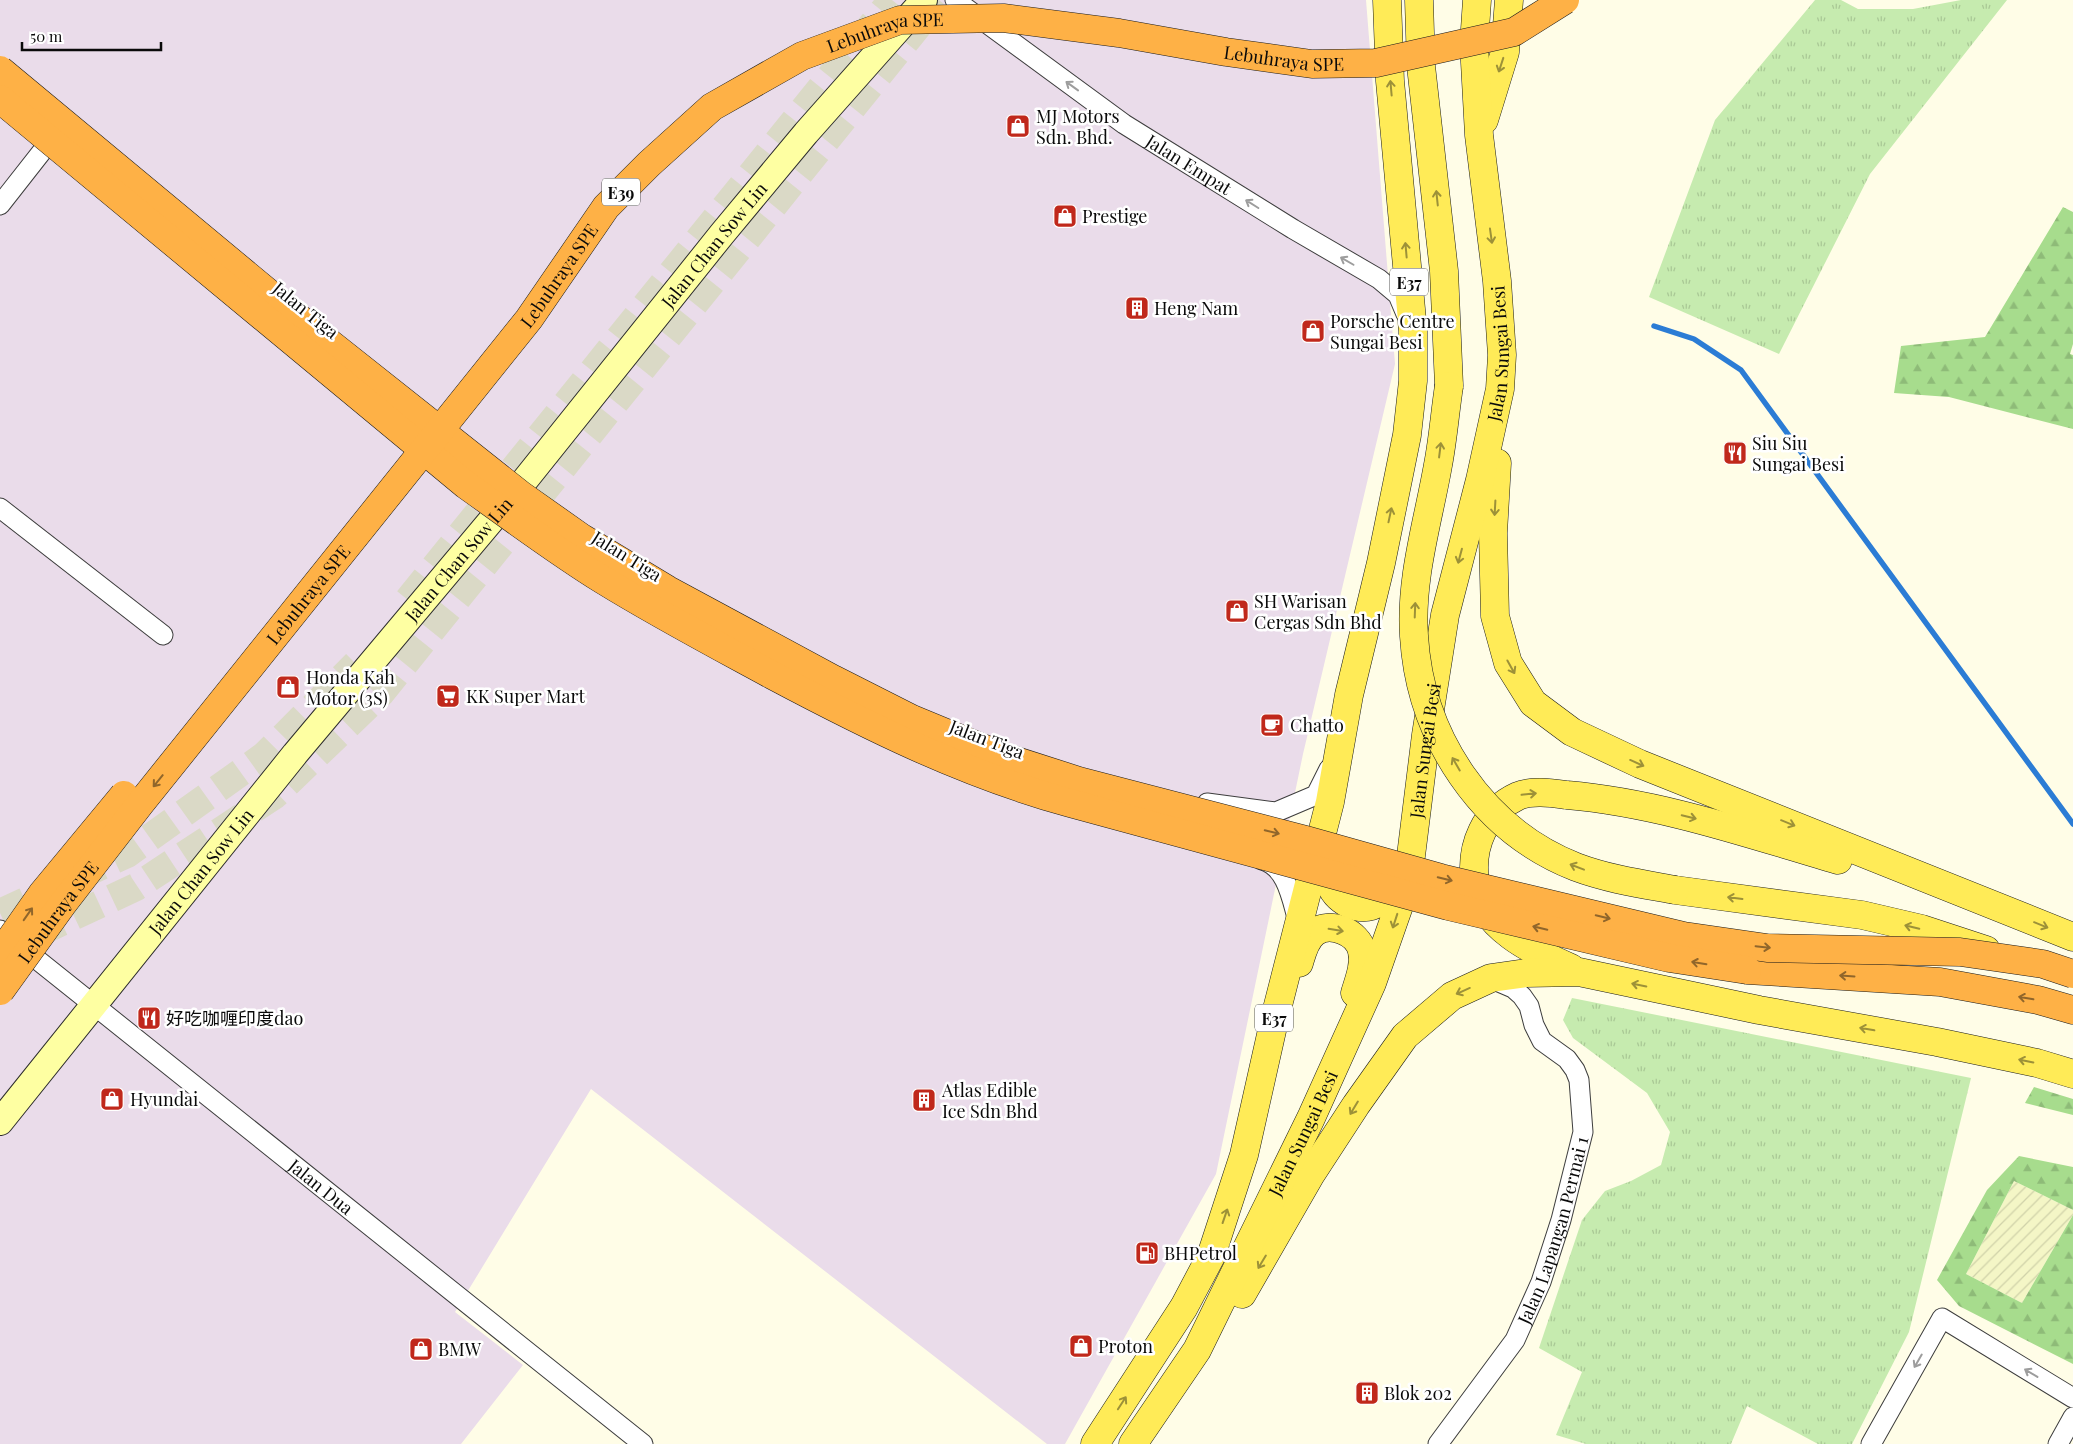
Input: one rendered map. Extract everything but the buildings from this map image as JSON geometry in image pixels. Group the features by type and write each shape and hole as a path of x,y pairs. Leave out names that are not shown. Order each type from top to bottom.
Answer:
{"highway":[{"name":"Lebuhraya SPE","path":"0,954 42,894 518,312 592,203 640,147 707,95 796,46 899,10 1003,7 1117,21 1316,55 1377,48 1449,35 1506,18 1533,0"},
{"name":"Lebuhraya SPE","path":"0,991 62,905 140,804 530,319 606,207 648,164 712,107 802,56 900,20 1003,18 1119,33 1226,52 1312,64 1376,63 1514,32 1565,0"},
{"path":"0,70 313,330 521,495 582,538 668,590 833,679 912,719 1004,757 1097,786 1306,840 1441,878 1684,936 1767,948 1960,952 2043,964 2073,974"},
{"path":"0,99 466,485 510,517 602,580 657,612 864,724 968,770 1019,789 1053,799 1448,906 1669,958 1747,970 1940,982 2038,1000 2073,1010"}],"main road":[{"name":"E37","path":"1095,1444 1184,1307 1211,1256 1244,1155 1260,1089 1274,1017 1330,802 1349,695 1380,563 1407,434 1413,381 1413,331 1390,81 1387,0"},
{"path":"1419,0 1421,66 1444,271 1448,386 1438,464 1420,544 1414,635 1418,670 1428,710 1469,787 1498,820 1531,845 1576,867 1617,880 1675,890 1853,914 1922,929 1988,951 2073,986"},
{"name":"Jalan Sungai Besi","path":"1133,1444 1197,1350 1311,1118 1372,983 1408,880 1426,735 1445,615 1480,480 1500,389 1502,355 1497,281 1479,136 1474,44 1477,0"},
{"path":"1479,136 1505,52 1510,0"},
{"path":"1500,389 1493,533 1495,616 1508,663 1533,703 1572,732 1640,764 2073,938"},
{"path":"1380,563 1332,880 1334,893 1347,903 1363,907 1372,906 1385,896 1392,875 1426,735"},
{"path":"1568,972 1511,937 1483,905 1474,882 1479,837 1487,821 1501,807 1519,795 1544,793 1598,797 1681,815 1714,823 2009,912"},
{"path":"1260,1089 1307,942 1315,932 1324,928 1343,930 1351,934 1362,949 1361,974 1311,1118"},
{"path":"1197,1350 1236,1304 1277,1236 1311,1174 1356,1105 1405,1036 1452,996 1491,978 1568,972 1759,1010 1946,1044 2037,1063 2073,1074"}],"street":[{"name":"Jalan Chan Sow Lin","path":"0,1122 295,754 521,485 728,227 806,133 924,0"},
{"name":"Jalan Empat","path":"955,0 1124,124 1293,229 1379,279 1398,295 1413,331"},
{"name":"Jalan Tiga","path":"0,59 71,115 521,485 633,562 797,652 921,714 1082,774 1162,796 1276,812 1316,795 1339,747"},
{"name":"Jalan Tiga","path":"0,107 496,514 573,569 741,670 904,751 953,771 1052,805 1267,861 1285,880 1299,923"},
{"path":"0,205 71,115"},
{"path":"0,508 163,635"},
{"name":"Jalan Dua","path":"0,930 643,1444"},
{"path":"1491,978 1513,988 1529,1006 1539,986 1568,972"},
{"name":"Jalan Lapangan Permai 1","path":"1438,1444 1515,1340 1541,1282 1561,1220 1582,1132 1579,1080 1575,1070 1567,1058 1542,1041 1534,1025 1529,1006"},
{"path":"1871,1444 1942,1318 2073,1398"},
{"path":"2058,1444 2073,1417"}],"shaded area":[{"path":"0,0 1366,0 1395,364 1303,754 1216,1174 1065,1444 1047,1444 591,1089 455,1312 523,1365 461,1444 0,1444"}],"green space":[{"path":"1815,0 1841,0 1858,9 1913,9 1961,0 2007,0 1870,174 1779,354 1649,297 1715,120"},
{"path":"2063,207 2073,212 2073,344 2070,354 2073,355 2073,429 1949,397 1894,393 1901,346 1985,337"},
{"path":"1572,998 1971,1078 1909,1332 1852,1444 1818,1444 1747,1406 1731,1444 1586,1444 1556,1435 1582,1372 1539,1348 1582,1220 1605,1191 1631,1181 1661,1165 1670,1132 1647,1093 1573,1038 1563,1020"},
{"path":"2034,1087 2073,1099 2073,1115 2025,1103"},
{"path":"2019,1156 2073,1167 2073,1210 2014,1181 1966,1274 2022,1303 2073,1215 2073,1364 1959,1306 1937,1280 1987,1190"},
{"path":"2014,1181 2073,1210 2073,1215 2022,1303 1966,1274"}],"waterway":[{"path":"1654,326 1694,339 1741,370 2073,824"}],"tunnel":[{"path":"408,600 892,0"},
{"path":"36,934 136,887 275,795 381,693 939,0"},
{"path":"0,913 127,854 265,755 356,664"}],"place":[{"name":"MJ Motors Sdn. Bhd.","path":"1018,126"},
{"name":"Prestige","path":"1065,216"},
{"name":"Heng Nam","path":"1137,308"},
{"name":"Porsche Centre Sungai Besi","path":"1313,331"},
{"name":"Siu Siu Sungai Besi","path":"1735,453"},
{"name":"SH Warisan Cergas Sdn Bhd","path":"1237,611"},
{"name":"Honda Kah Motor (3S)","path":"288,687"},
{"name":"KK Super Mart","path":"448,696"},
{"name":"Chatto","path":"1272,725"},
{"name":"好吃咖喱印度dao","path":"149,1018"},
{"name":"Hyundai","path":"112,1099"},
{"name":"Atlas Edible Ice Sdn Bhd","path":"924,1100"},
{"name":"BHPetrol","path":"1147,1253"},
{"name":"Proton","path":"1081,1346"},
{"name":"BMW","path":"421,1349"},
{"name":"Blok 202","path":"1367,1393"}]}
